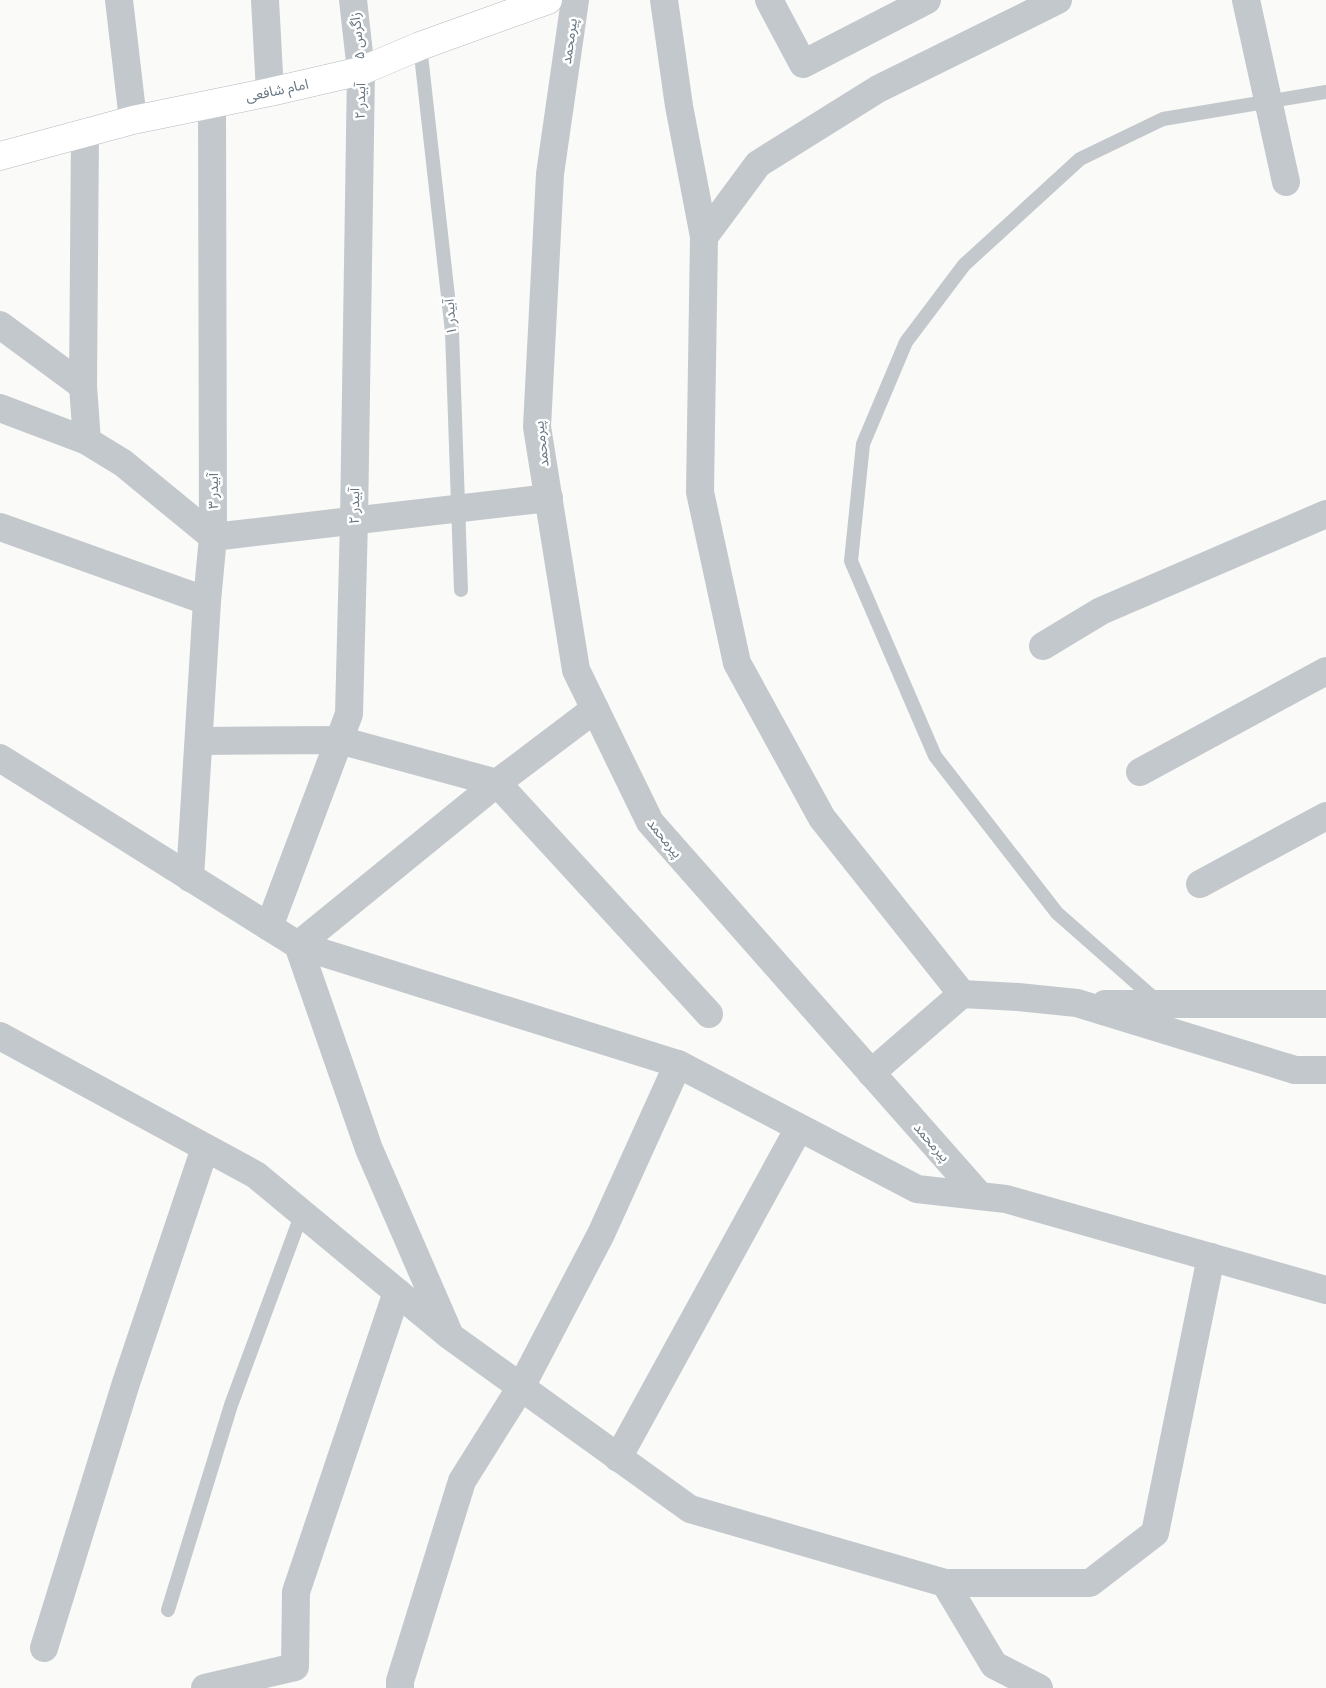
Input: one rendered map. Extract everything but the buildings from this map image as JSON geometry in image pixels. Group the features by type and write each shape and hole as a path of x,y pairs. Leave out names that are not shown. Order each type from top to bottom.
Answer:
{"main road":[{"name":"امام شافعی","path":"0,156 134,120 361,71 420,46 548,0"}],"street":[{"path":"119,0 134,120"},
{"path":"265,0 270,92"},
{"name":"زاگرس ۵","path":"352,0 361,71"},
{"name":"پیرمحمد","path":"575,0 550,174 537,428 576,670 650,822 980,1196"},
{"path":"664,0 680,106 704,237 700,492 737,663 822,818 962,994"},
{"path":"770,0 803,64 927,0"},
{"path":"704,237 758,164 878,89 1058,0"},
{"path":"1246,0 1286,182"},
{"name":"آبیدر ۲","path":"269,927 349,714 361,71"},
{"name":"آبیدر ۳","path":"190,878 207,601 213,537 212,104"},
{"path":"85,133 83,386 87,441"},
{"path":"0,325 83,386"},
{"path":"0,408 87,441 123,463 213,537 549,498"},
{"path":"1043,646 1102,612 1326,514"},
{"path":"0,527 207,601"},
{"path":"1140,772 1326,671"},
{"path":"298,945 497,783 595,709"},
{"path":"198,741 339,740 497,783 709,1014"},
{"path":"0,758 298,945 678,1064 917,1189 1006,1199 1326,1290"},
{"path":"1200,884 1326,816"},
{"path":"298,945 369,1149 450,1336"},
{"path":"871,1073 962,994 1018,997 1077,1004 1326,1004"},
{"path":"1077,1004 1295,1070 1326,1070"},
{"path":"0,1036 256,1175 450,1336 690,1509 945,1583 1090,1583 1156,1533 1211,1257"},
{"path":"400,1688 400,1681 462,1481 521,1388 601,1234 678,1064"},
{"path":"618,1458 799,1128"},
{"path":"44,1648 126,1383 205,1148"},
{"path":"205,1688 295,1667 296,1592 397,1292"},
{"path":"945,1583 994,1664 1039,1688"}],"lane":[{"name":"آبیدر ۱","path":"420,46 452,332 461,590"},
{"path":"1159,1004 1057,913 934,756 850,561 863,444 906,342 964,266 1080,159 1163,119 1326,92"},
{"path":"168,1610 231,1405 302,1213"}]}
